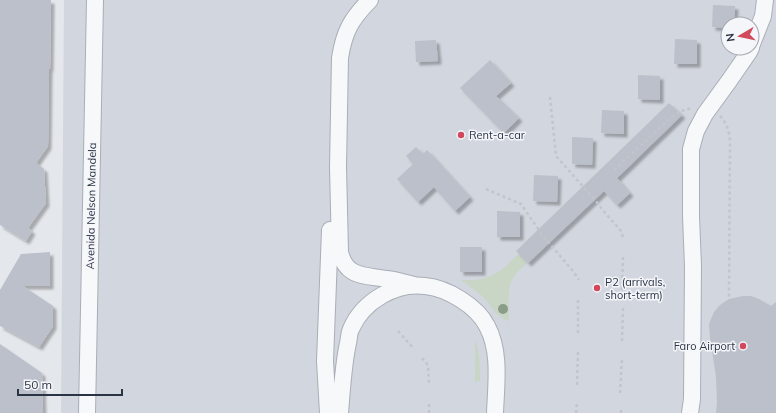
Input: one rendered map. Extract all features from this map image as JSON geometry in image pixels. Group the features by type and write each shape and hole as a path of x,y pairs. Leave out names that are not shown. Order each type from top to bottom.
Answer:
{"street":[{"name":"Avenida Nelson Mandela","path":"87,413 94,0"},
{"path":"370,0 358,13 349,27 343,43 340,58 338,168 340,252 342,260 347,268 355,273 366,277 387,279 414,286"},
{"path":"760,24 763,16 765,0"},
{"path":"690,413 692,400 693,266 691,149 696,131 705,114 746,56"},
{"path":"328,413 325,361 330,220 338,168"},
{"path":"340,413 345,358 350,329 360,314 370,303 386,293 399,288 414,286 438,288 459,298 474,309 486,324 492,335 496,351 495,413"}],"path":[{"path":"550,97 556,156 622,232 623,239"},
{"path":"614,170 673,116 681,110 696,107"},
{"path":"719,114 727,126 730,141 729,299"},
{"path":"486,189 521,204 543,236 579,280"},
{"path":"622,290 623,256"},
{"path":"578,300 578,333"},
{"path":"622,341 623,308"},
{"path":"398,331 414,349"},
{"path":"577,385 578,352"},
{"path":"422,358 428,365 429,385"},
{"path":"620,393 622,359"},
{"path":"429,402 429,413"},
{"path":"576,413 577,402"}],"shaded area":[{"name":"Faro Airport","path":"64,0 776,0 776,413 61,413"}],"green space":[{"path":"518,254 527,263 515,275 510,285 509,321 498,315 481,295 461,280 479,279 493,275 505,267"},
{"path":"475,339 479,354 480,381 475,382"}],"building":[{"path":"0,0 51,0 48,146 36,163 44,169 46,203 28,228 32,231 26,241 0,225"},
{"path":"713,5 735,6 734,16 720,16 720,28 712,27"},
{"path":"675,39 697,40 697,64 674,64"},
{"path":"436,40 438,61 416,62 415,41"},
{"path":"490,60 511,83 496,96 519,118 504,133 460,88"},
{"path":"638,75 660,76 660,100 638,99"},
{"path":"669,103 682,115 617,178 630,193 617,205 604,191 528,263 516,251"},
{"path":"602,110 624,111 624,134 601,133"},
{"path":"572,137 593,138 592,165 572,164"},
{"path":"416,147 423,154 427,150 470,197 455,211 434,187 418,202 397,179 413,164 406,156"},
{"path":"534,175 558,176 557,202 533,201"},
{"path":"497,211 520,212 520,237 497,237"},
{"path":"460,247 482,247 482,272 460,272"},
{"path":"50,252 50,286 23,286 53,306 53,326 39,347 0,326 0,290 21,254"},
{"name":"Faro Airport","path":"751,296 771,306 776,302 776,413 716,413 716,377 709,324 714,312 720,305 729,299"},
{"path":"0,344 42,373 43,413 0,413"}],"place":[{"name":"Rent-a-car","path":"461,135"},
{"name":"P2 (arrivals, short-term)","path":"597,288"},
{"name":"Faro Airport","path":"743,346"}]}
